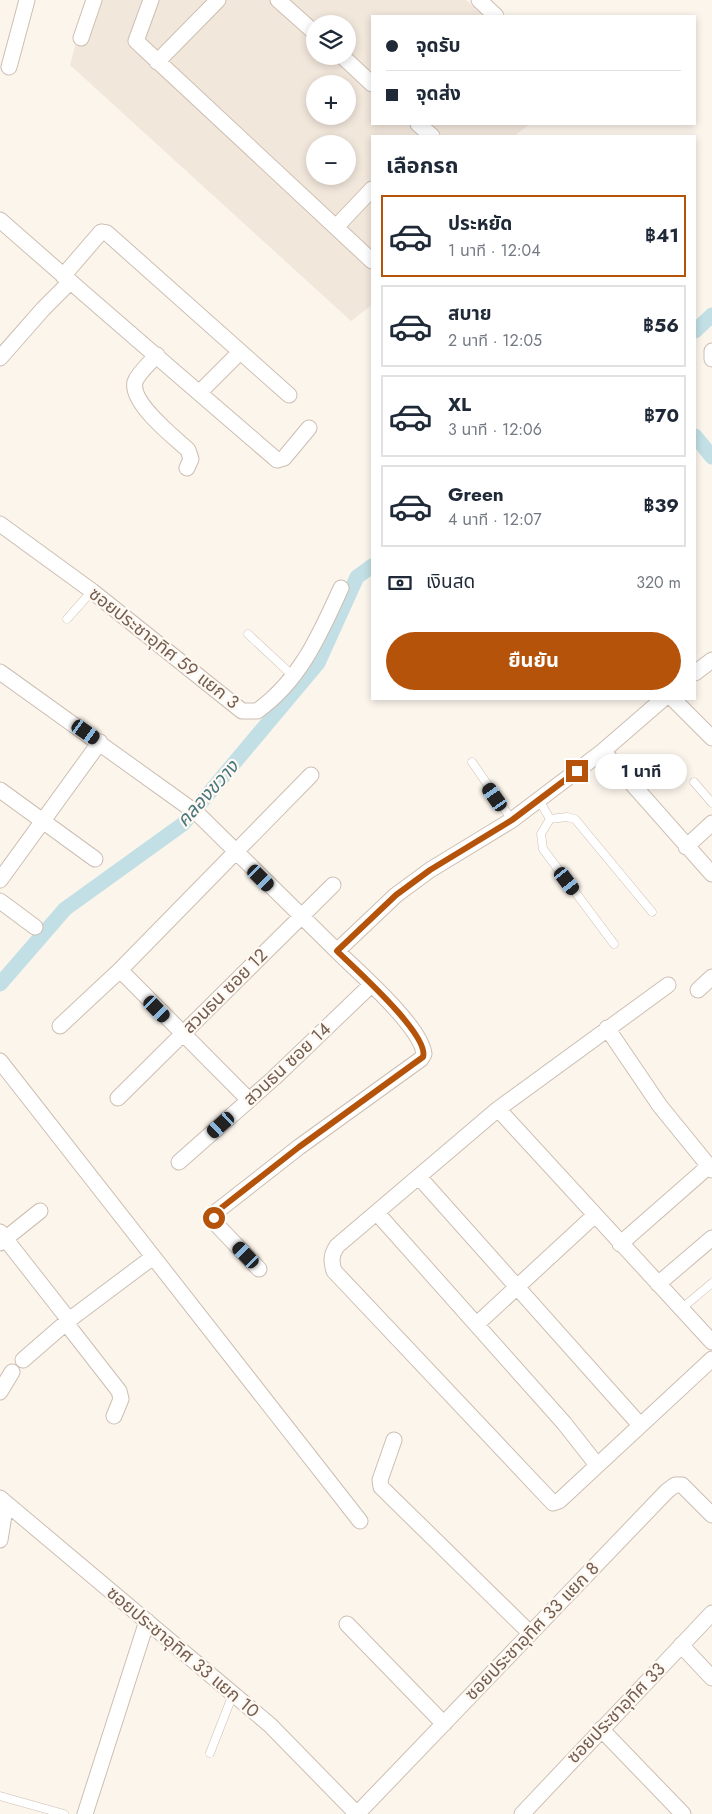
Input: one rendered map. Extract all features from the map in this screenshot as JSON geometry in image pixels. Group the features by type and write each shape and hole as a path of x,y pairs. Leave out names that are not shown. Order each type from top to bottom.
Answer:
{"street":[{"path":"9,67 27,0"},
{"path":"81,38 94,0"},
{"path":"151,0 136,41 371,260"},
{"path":"157,62 218,0"},
{"path":"278,0 306,25"},
{"path":"479,0 495,15"},
{"path":"352,65 371,83"},
{"path":"336,227 371,190"},
{"path":"0,220 277,460 284,458 309,428"},
{"path":"0,358 43,309 101,232 107,232 288,396"},
{"path":"712,351 712,359"},
{"path":"199,393 240,352"},
{"path":"157,355 136,381 135,392 140,403 188,450 191,459 187,468"},
{"name":"ซอยประชาอุทิศ 59 แยก 3","path":"0,524 92,591 242,711 257,711 272,701 293,676 311,652 341,588"},
{"path":"696,672 712,660"},
{"path":"0,672 100,742 193,811 394,1007 421,1042 424,1051 423,1057 299,1147 216,1212 214,1218 216,1224 259,1269"},
{"path":"337,951 396,895 430,870 512,820 603,752 662,700"},
{"path":"674,700 712,738"},
{"path":"0,880 100,742"},
{"path":"603,752 712,874"},
{"path":"60,1026 120,970 312,775"},
{"path":"0,790 95,859"},
{"path":"686,847 712,823"},
{"name":"สวนธน ซอย 12","path":"118,1098 299,916 333,885"},
{"path":"0,901 35,927"},
{"path":"120,970 249,1100"},
{"path":"698,990 712,977"},
{"name":"สวนธน ซอย 14","path":"179,1162 249,1100 371,985"},
{"path":"668,985 498,1109 332,1253 331,1263 334,1271 552,1502 559,1501 712,1359"},
{"path":"607,1028 660,1106 711,1168 620,1244"},
{"path":"0,1061 360,1521"},
{"path":"498,1109 712,1342"},
{"path":"419,1177 640,1425"},
{"path":"40,1212 2,1238 119,1391 121,1398 114,1416"},
{"path":"377,1213 564,1423 597,1464"},
{"path":"477,1324 518,1288 594,1215"},
{"path":"658,1284 712,1238"},
{"path":"23,1360 67,1322 153,1257"},
{"path":"0,1392 12,1372"},
{"path":"394,1440 380,1480 381,1487 530,1633"},
{"name":"ซอยประชาอุทิศ 33 แยก 8","path":"357,1814 667,1491 675,1485 682,1485 712,1515"},
{"path":"0,1540 3,1501"},
{"name":"ซอยประชาอุทิศ 33 แยก 10","path":"3,1501 270,1725 343,1808 357,1814"},
{"name":"ซอยประชาอุทิศ 33","path":"522,1814 712,1613"},
{"path":"85,1814 147,1621"},
{"path":"347,1624 444,1724"},
{"path":"681,1645 712,1678"},
{"path":"601,1730 683,1814"}],"lane":[{"path":"67,619 92,591"},
{"path":"248,634 293,676"},
{"path":"472,762 512,820"},
{"path":"694,782 712,803"},
{"path":"539,800 550,819"},
{"path":"550,819 568,817 575,819 652,912"},
{"path":"550,819 541,834 543,849 614,944"},
{"path":"681,1309 712,1283"},
{"path":"210,1753 233,1694"},
{"path":"0,1796 64,1814"}],"shaded area":[{"path":"87,0 466,0 484,15 371,15 371,125 529,125 515,135 371,135 371,306 351,321 70,65"}],"waterway":[{"name":"คลองขวาง","path":"696,330 712,315"},
{"path":"696,437 712,457"},
{"name":"คลองขวาง","path":"0,984 65,909 183,824 318,663 357,577 371,567"}],"route":[{"path":"214,1218 214,1215 223,1204 250,1183 423,1057 424,1051 421,1042 394,1007 337,951 396,895 430,870 512,820 577,771"}]}
